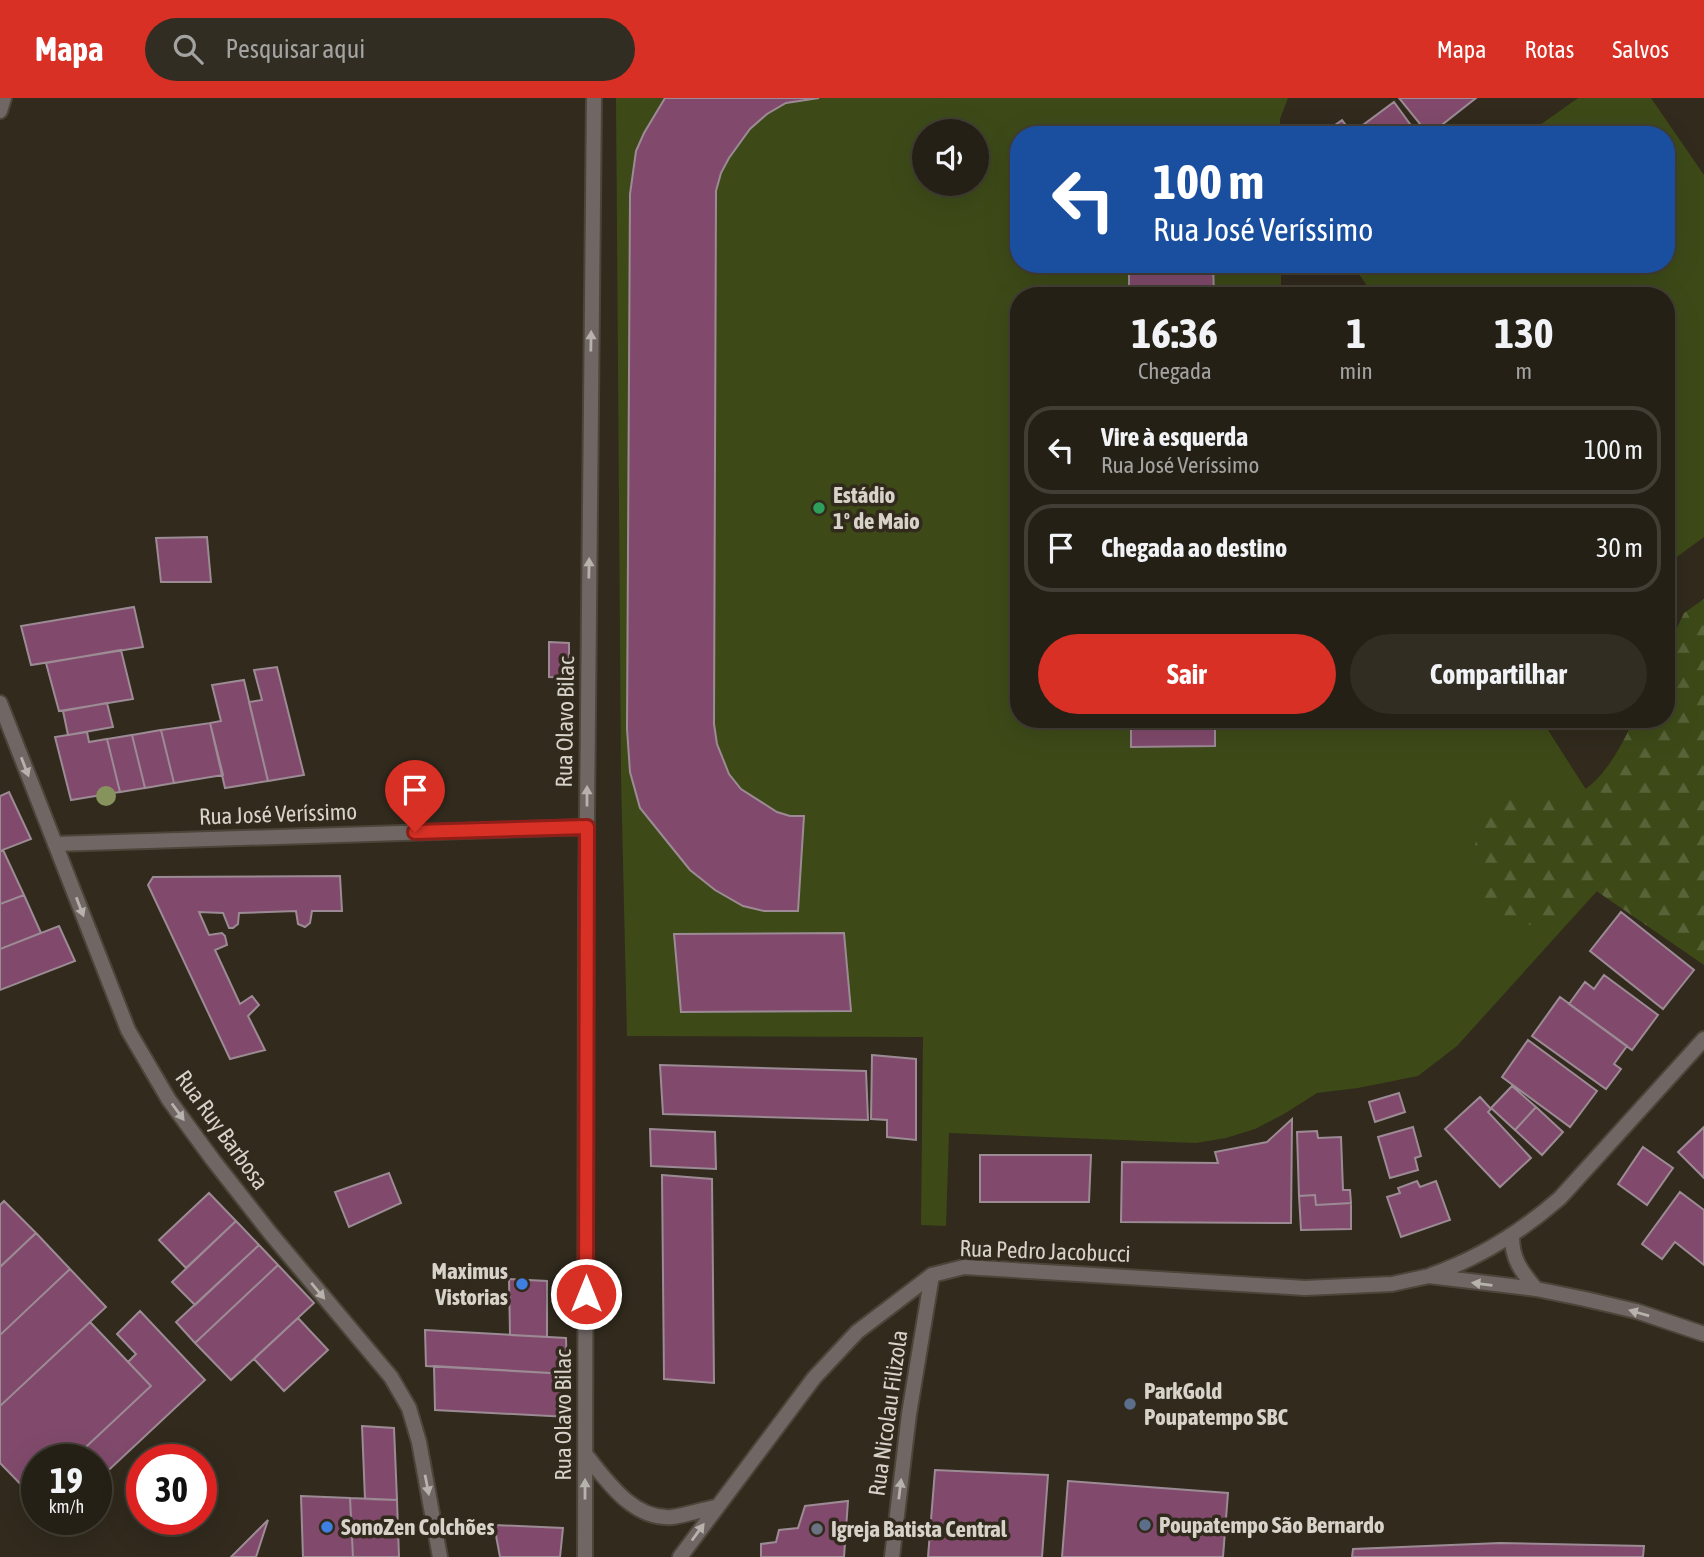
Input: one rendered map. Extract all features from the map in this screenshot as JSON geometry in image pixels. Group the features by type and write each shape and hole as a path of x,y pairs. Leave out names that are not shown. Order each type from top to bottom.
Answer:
{"street":[{"path":"0,111 4,98"},
{"name":"Rua Olavo Bilac","path":"585,1557 587,827 594,98"},
{"name":"Rua Ruy Barbosa","path":"0,704 128,1030 169,1100 271,1234 391,1377 409,1408 419,1442 440,1557"},
{"name":"Rua José Veríssimo","path":"55,844 587,827"},
{"path":"1429,1276 1462,1265 1512,1237 1560,1198 1704,1039"},
{"path":"1512,1237 1513,1256 1517,1265 1536,1289"},
{"name":"Rua Pedro Jacobucci","path":"680,1557 814,1378 856,1332 932,1275 964,1267 1305,1288 1392,1284 1429,1276 1536,1289 1636,1311 1704,1334"},
{"name":"Rua Nicolau Filizola","path":"892,1557 909,1414 932,1275"},
{"path":"586,1455 619,1494 634,1506 652,1514 671,1517 715,1507"}],"green space":[{"name":"Estádio 1º de Maio","path":"616,98 1288,98 1280,126 1010,126 1010,273 1281,273 1281,287 1010,287 1010,728 1547,728 1622,846 1626,859 1457,1046 1418,1076 1317,1093 1255,1129 1196,1143 949,1133 946,1226 921,1225 923,1037 627,1036 621,776"},
{"path":"1578,98 1651,98 1670,126 1539,126"},
{"path":"1675,133 1704,175 1704,537 1675,558 1675,287 1368,287 1358,273 1675,273"},
{"path":"1704,599 1704,965 1595,890 1563,923 1547,930 1488,912 1479,884 1475,854 1476,840 1489,815 1513,799 1528,796 1557,799 1581,792 1609,765 1630,728 1675,728 1675,632 1684,613"}],"building":[{"path":"665,98 819,98 786,103 767,114 750,129 729,158 716,191 714,724 717,744 729,774 741,789 777,812 804,816 798,911 764,911 743,906 715,890 690,870 640,808 630,772 627,729 630,194 636,151"},
{"path":"1399,98 1476,98 1440,126 1422,126"},
{"path":"1394,102 1411,126 1361,126"},
{"path":"1342,120 1347,126 1334,126"},
{"path":"1129,273 1213,273 1214,287 1129,287"},
{"path":"207,537 211,582 161,582 156,538"},
{"path":"134,607 143,647 31,665 21,626"},
{"path":"549,642 569,643 569,678 549,677"},
{"path":"121,650 133,699 59,711 46,663"},
{"path":"277,667 304,775 268,781 249,702 262,700 254,670"},
{"path":"244,680 268,781 225,788 210,723 221,721 212,685"},
{"path":"107,703 113,727 68,735 63,711"},
{"path":"210,723 223,775 174,783 161,730"},
{"path":"1131,728 1215,728 1215,746 1131,747"},
{"path":"161,730 174,783 145,788 132,735"},
{"path":"87,732 89,742 107,739 120,792 71,800 55,737"},
{"path":"132,735 145,788 120,792 107,739"},
{"path":"9,792 31,839 0,851 0,796"},
{"path":"3,850 24,895 0,904 0,851"},
{"path":"340,876 342,911 312,911 310,923 305,927 298,924 296,911 239,913 238,924 233,928 229,928 223,913 199,912 209,935 222,933 225,936 227,945 215,950 240,1004 252,996 259,1005 248,1016 265,1050 230,1059 148,885 153,877"},
{"path":"24,895 41,933 0,949 0,904"},
{"path":"1621,912 1694,970 1663,1009 1590,951"},
{"path":"59,926 75,961 0,990 0,949"},
{"path":"844,933 851,1011 681,1012 674,934"},
{"path":"1604,975 1658,1015 1632,1050 1569,1004 1585,982 1594,989"},
{"path":"1560,997 1627,1046 1614,1064 1621,1069 1606,1089 1532,1036"},
{"path":"1528,1040 1597,1091 1570,1127 1502,1077"},
{"path":"872,1055 916,1059 916,1140 887,1137 887,1120 871,1119"},
{"path":"660,1065 866,1071 868,1120 663,1114"},
{"path":"1512,1086 1536,1107 1515,1130 1491,1108"},
{"path":"1399,1093 1405,1112 1375,1122 1369,1102"},
{"path":"1480,1097 1491,1109 1488,1112 1531,1158 1500,1187 1445,1129"},
{"path":"1536,1107 1563,1132 1542,1155 1515,1130"},
{"path":"1292,1119 1291,1223 1121,1222 1122,1162 1218,1163 1215,1152 1267,1142"},
{"path":"1413,1127 1421,1156 1415,1158 1418,1170 1390,1178 1378,1137"},
{"path":"1704,1127 1704,1178 1678,1152"},
{"path":"650,1129 715,1132 716,1169 651,1166"},
{"path":"1317,1131 1318,1138 1341,1137 1343,1190 1350,1190 1351,1203 1316,1205 1315,1195 1299,1196 1297,1132"},
{"path":"1643,1147 1673,1168 1647,1205 1618,1184"},
{"path":"980,1155 1091,1155 1089,1202 980,1202"},
{"path":"389,1173 401,1203 349,1227 335,1192"},
{"path":"662,1175 712,1179 714,1383 664,1379"},
{"path":"1417,1181 1420,1187 1436,1181 1450,1220 1401,1237 1387,1197 1400,1193 1398,1188"},
{"path":"1680,1192 1704,1210 1704,1265 1675,1242 1662,1259 1642,1244"},
{"path":"209,1193 236,1221 186,1268 159,1240"},
{"path":"1315,1195 1316,1205 1351,1203 1351,1229 1301,1230 1299,1196"},
{"path":"4,1201 36,1233 0,1267 0,1205"},
{"path":"236,1221 259,1245 195,1305 172,1282"},
{"path":"36,1233 70,1269 0,1335 0,1267"},
{"path":"259,1245 278,1265 195,1343 176,1322"},
{"path":"278,1265 314,1303 231,1380 195,1343"},
{"path":"70,1269 106,1307 0,1406 0,1335"},
{"path":"509,1279 547,1281 547,1337 510,1335"},
{"path":"140,1311 205,1380 137,1444 126,1444 126,1454 112,1467 112,1444 89,1444 151,1386 128,1362 136,1354 117,1334"},
{"path":"298,1318 328,1350 284,1391 254,1359"},
{"path":"90,1322 151,1386 89,1444 21,1444 21,1485 0,1463 0,1406"},
{"path":"425,1330 566,1338 567,1374 426,1366"},
{"path":"434,1366 567,1374 568,1417 435,1410"},
{"path":"362,1426 394,1428 397,1500 365,1499"},
{"path":"935,1470 1048,1475 1042,1557 928,1557"},
{"name":"Poupatempo São Bernardo","path":"1068,1481 1228,1493 1223,1557 1062,1557"},
{"name":"SonoZen Colchões","path":"301,1496 350,1498 353,1557 303,1557"},
{"path":"350,1498 397,1500 399,1557 353,1557"},
{"name":"Igreja Batista Central","path":"848,1501 844,1557 761,1557 761,1544 776,1542 779,1530 798,1528 805,1506"},
{"path":"268,1520 256,1557 231,1557"},
{"path":"494,1525 563,1528 560,1557 500,1557"},
{"path":"1500,1543 1644,1546 1643,1557 1352,1557 1353,1549"}],"place":[{"name":"Estádio 1º de Maio","path":"819,508"},
{"name":"Maximus Vistorias","path":"522,1284"},
{"name":"ParkGold Poupatempo SBC","path":"1130,1404"},
{"name":"Poupatempo São Bernardo","path":"1145,1525"},
{"name":"SonoZen Colchões","path":"327,1527"},
{"name":"Igreja Batista Central","path":"817,1529"}],"route":[{"path":"415,832 587,827 586,1294"}]}
